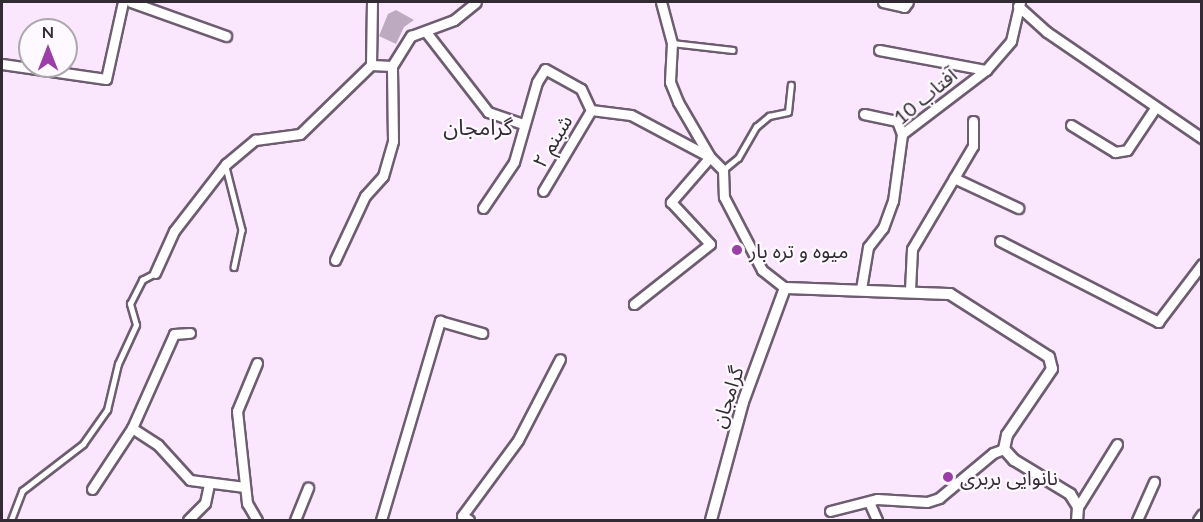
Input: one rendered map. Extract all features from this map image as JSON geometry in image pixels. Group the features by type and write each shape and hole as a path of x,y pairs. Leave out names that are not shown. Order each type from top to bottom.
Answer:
{"street":[{"path":"2,64 106,79 123,2"},
{"path":"131,2 226,36"},
{"path":"155,273 174,231 226,164 255,140 300,134 372,65 372,2"},
{"path":"334,260 365,196 386,167 393,141 392,66 411,36 454,20 476,2"},
{"path":"661,2 672,43 670,82 710,157 723,170 724,197 762,270 785,288 910,290 950,294 1049,357 1052,369 1007,435 1004,449"},
{"path":"883,2 904,6 908,2"},
{"path":"1015,2 1020,12 1155,108 1201,136"},
{"name":"آفتاب 10","path":"861,289 868,247 883,228 893,201 902,134 986,70 1011,40 1020,12 1020,2"},
{"path":"426,32 488,111 523,124"},
{"path":"879,50 986,70"},
{"path":"372,65 392,66"},
{"path":"483,208 514,162 523,124 537,82 545,69 581,89 591,110 631,115 710,157"},
{"path":"1071,125 1115,152 1127,150 1155,108"},
{"name":"شبنم ۲","path":"543,191 591,110"},
{"path":"864,114 897,121 902,134"},
{"path":"910,290 912,249 973,146 973,121"},
{"path":"634,304 710,244 671,202 710,157"},
{"path":"954,178 1018,208"},
{"path":"1000,241 1158,322 1202,264"},
{"name":"گرامجان","path":"711,520 743,402 785,288"},
{"path":"381,520 440,321 482,333"},
{"path":"92,489 132,428 174,334 190,333"},
{"path":"469,520 462,516 518,440 561,359"},
{"path":"252,518 245,487 237,411 257,363"},
{"path":"132,428 158,446 181,474 209,484 245,487"},
{"path":"1077,520 1078,507 1118,444"},
{"path":"830,511 877,499 927,502 939,498 993,453 1004,449"},
{"path":"1004,449 1014,460 1070,494 1078,507"},
{"path":"1137,520 1154,482"},
{"path":"188,520 205,503 209,484"},
{"path":"295,520 308,487"},
{"path":"869,502 877,520"},
{"path":"1198,520 1202,514"}],"lane":[{"path":"672,43 733,50"},
{"path":"723,170 738,158 756,127 769,116 788,111 791,85"},
{"path":"226,164 242,230 234,267"},
{"path":"11,520 22,491 83,444 107,410 118,364 136,325 130,304 142,280 155,273"}],"building":[{"path":"396,10 414,20 404,27 396,44 379,36 388,14"}],"place":[{"name":"میوه و تره بار","path":"737,250"},
{"name":"نانوایی بربری","path":"948,477"}],"district":[{"name":"گرامجان","path":"478,127"}]}
